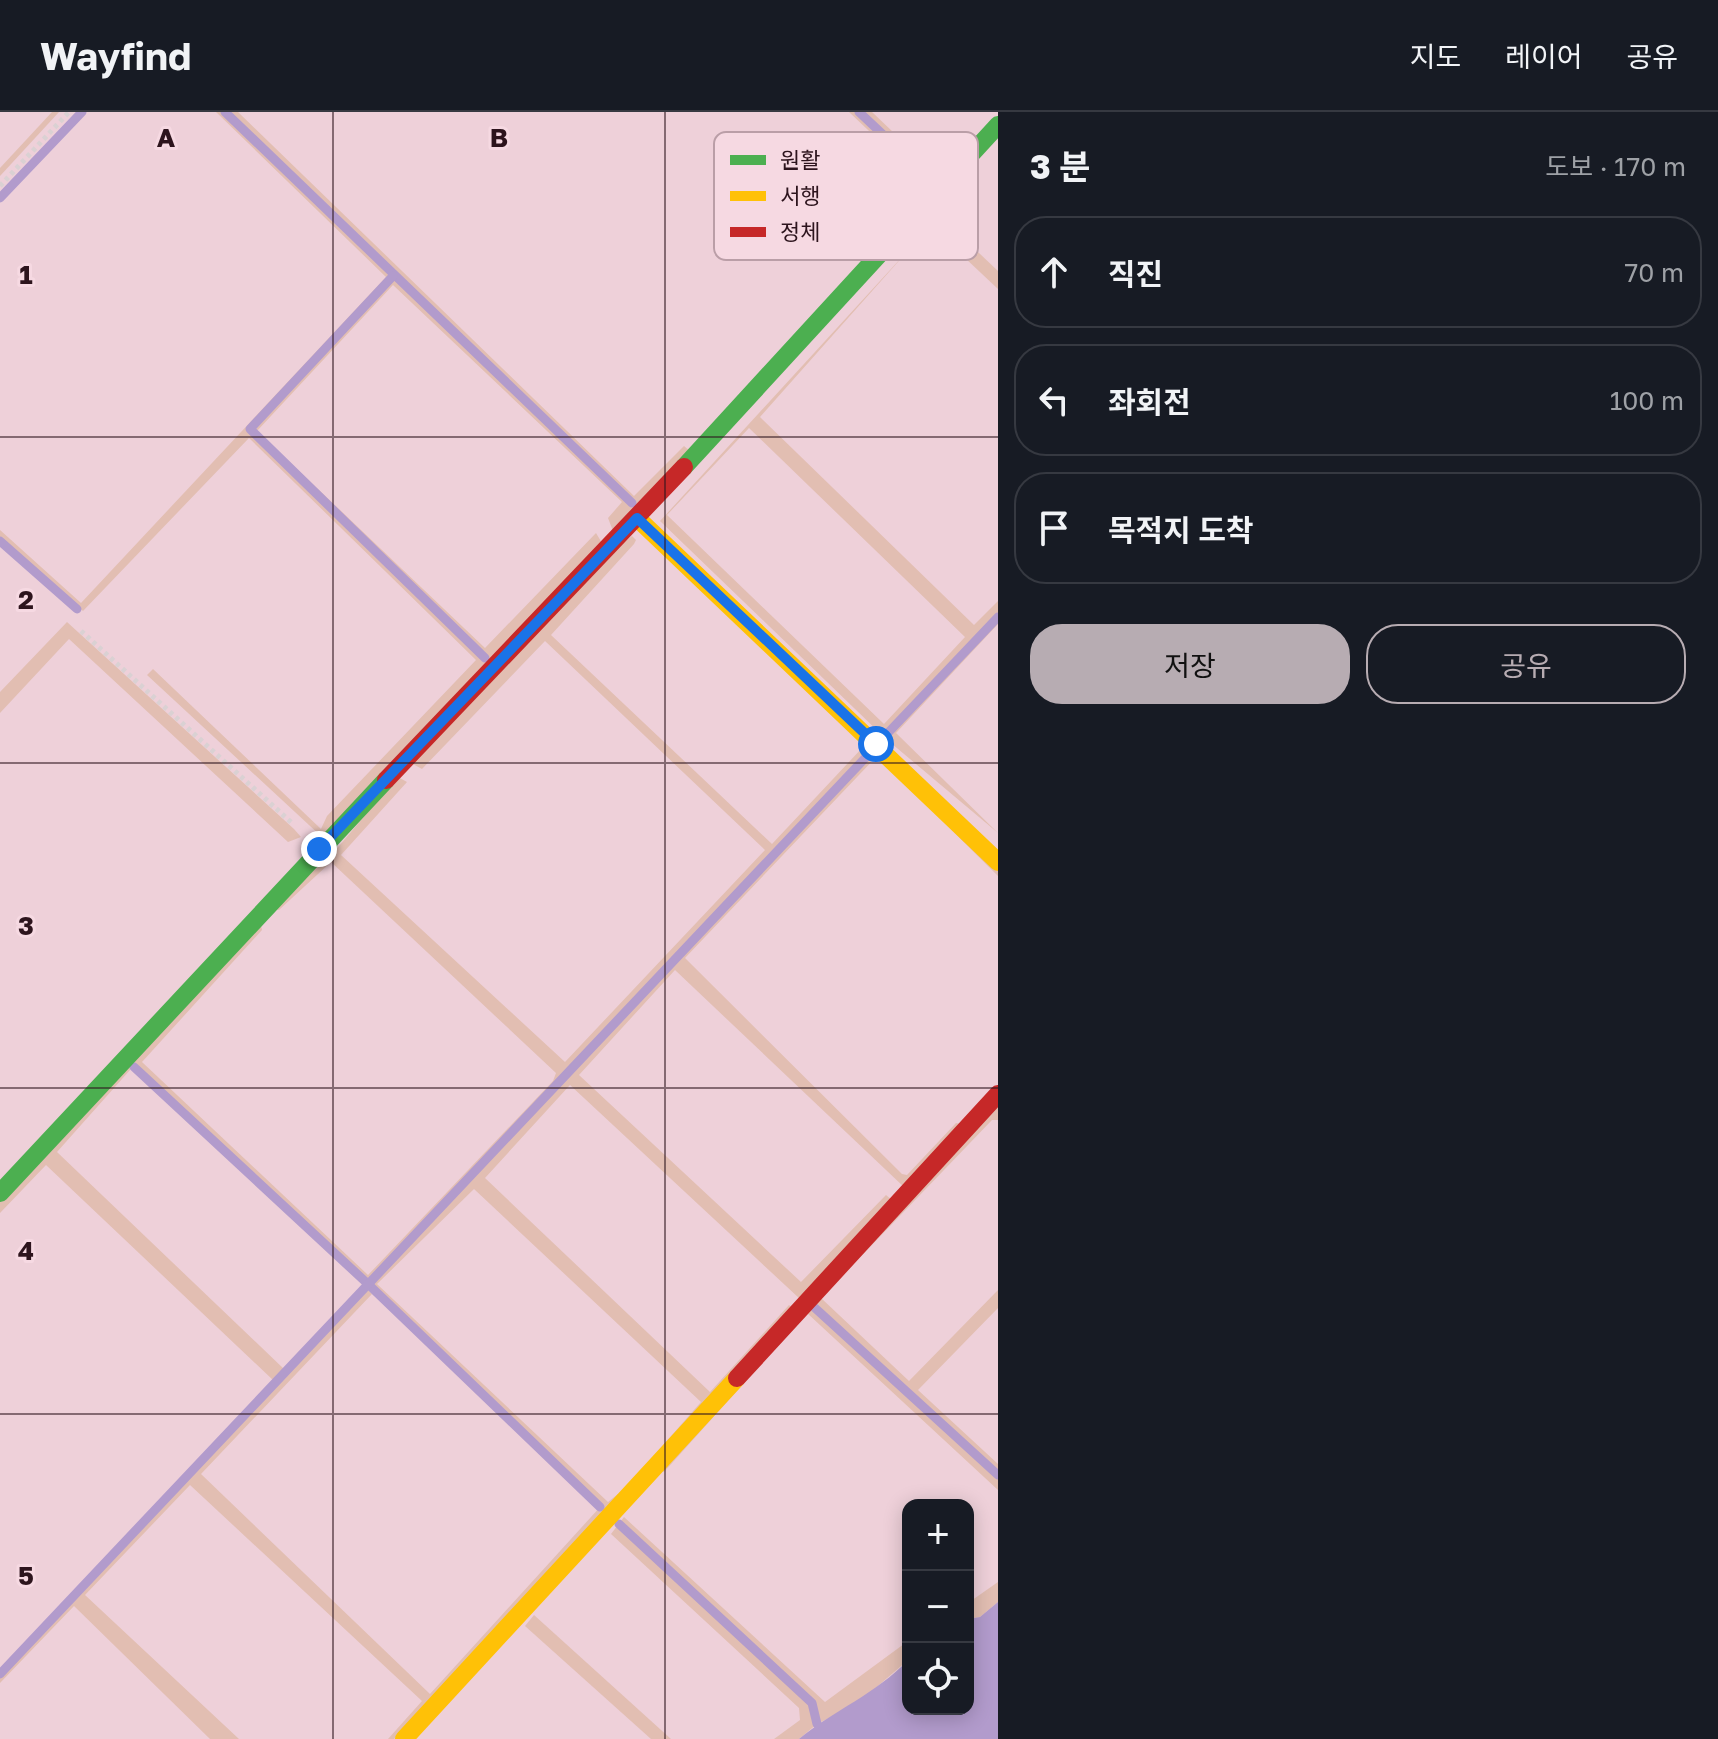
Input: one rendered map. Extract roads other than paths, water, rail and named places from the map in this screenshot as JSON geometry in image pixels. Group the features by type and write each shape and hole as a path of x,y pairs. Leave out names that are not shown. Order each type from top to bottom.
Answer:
{"street":[{"path":"978,147 998,125"},
{"path":"0,1193 319,849 637,518 874,260"},
{"path":"637,518 998,862"},
{"path":"404,1739 998,1094"}],"waterway":[{"path":"0,198 82,112"},
{"path":"225,112 632,503"},
{"path":"859,112 880,132"},
{"path":"393,276 250,429 485,658"},
{"path":"0,541 77,609"},
{"path":"885,736 998,617"},
{"path":"0,1674 868,755"},
{"path":"134,1067 369,1285 600,1507"},
{"path":"815,1308 998,1475"},
{"path":"619,1524 812,1703 817,1724"}]}
